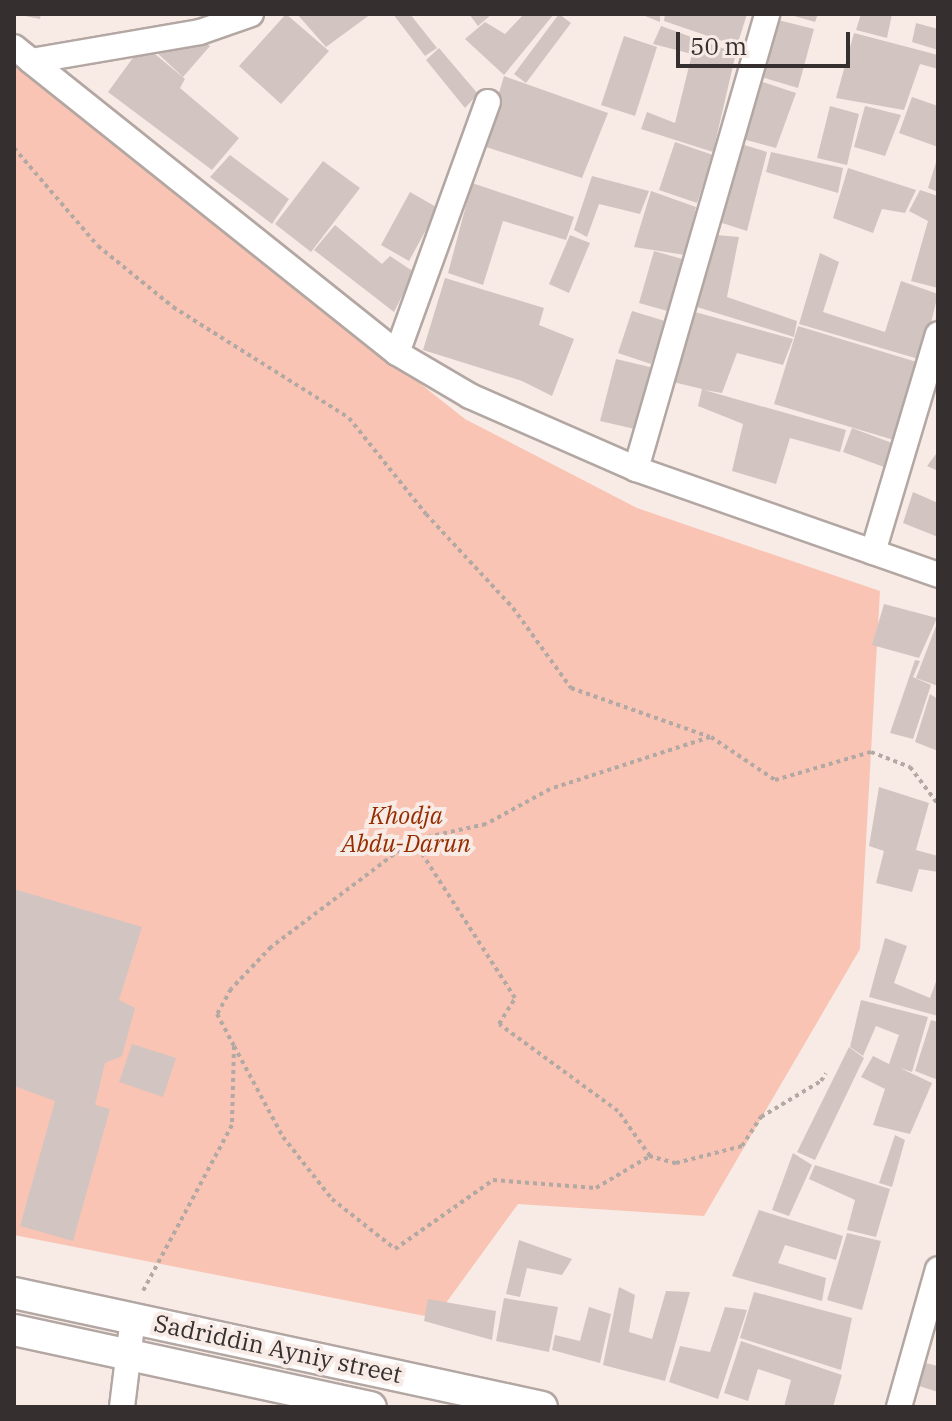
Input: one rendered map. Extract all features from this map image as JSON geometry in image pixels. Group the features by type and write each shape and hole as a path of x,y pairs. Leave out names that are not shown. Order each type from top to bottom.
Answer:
{"main road":[{"name":"Sadriddin Ayniy street","path":"14,1293 542,1407"},
{"name":"Sadriddin Ayniy street","path":"14,1330 129,1352 371,1407"}],"street":[{"path":"23,54 200,32 251,14"},
{"path":"636,469 767,14"},
{"path":"23,54 397,353 470,396 636,469 938,575"},
{"path":"397,353 488,102"},
{"path":"873,552 938,334"},
{"path":"899,1407 938,1269"},
{"path":"122,1407 133,1317"}],"path":[{"path":"14,148 98,246 173,307 349,418 426,514 513,608 571,688 710,737 775,780 871,752 910,767 938,804"},
{"path":"649,1156 596,1188 493,1180 395,1249 332,1199 283,1137 217,1014 231,989 271,947 413,840 486,824 550,789 710,737"},
{"path":"413,840 515,998 499,1024 618,1111 649,1156 676,1163 742,1146 761,1117 821,1081 826,1073"},
{"path":"133,1317 154,1263 232,1125 234,1046"}],"green space":[{"name":"Khodja Abdu-Darun","path":"14,63 465,419 637,508 880,591 860,949 704,1216 518,1204 435,1318 14,1235"}],"building":[{"path":"15,14 41,14 40,19"},
{"path":"286,14 329,51 281,104 239,66"},
{"path":"297,14 371,14 326,47"},
{"path":"393,14 410,14 437,48 425,56"},
{"path":"469,14 492,14 478,26"},
{"path":"524,14 554,14 504,75 465,39 485,22 505,34"},
{"path":"559,14 571,23 526,83 514,74"},
{"path":"640,14 660,14 660,22"},
{"path":"665,14 747,14 737,46 664,21"},
{"path":"787,14 818,14 815,22"},
{"path":"861,14 892,14 887,38 856,30"},
{"path":"770,18 814,29 798,88 754,75"},
{"path":"916,23 938,29 938,50 912,42"},
{"path":"661,26 736,53 713,152 641,129 647,112 675,123 692,54 653,44"},
{"path":"854,33 938,55 938,69 920,64 904,110 836,98"},
{"path":"195,35 210,46 183,77 153,49"},
{"path":"624,36 657,47 635,116 601,105"},
{"path":"143,44 185,79 180,88 239,138 212,170 108,92"},
{"path":"439,48 478,94 465,108 426,60"},
{"path":"504,76 608,113 582,178 483,146"},
{"path":"754,79 796,93 776,148 739,138"},
{"path":"912,97 938,106 938,147 899,133"},
{"path":"830,106 859,114 847,165 817,158"},
{"path":"865,106 901,115 885,156 854,147"},
{"path":"675,142 713,155 697,203 659,190"},
{"path":"738,143 767,152 747,231 716,221"},
{"path":"771,152 843,168 838,193 766,172"},
{"path":"230,155 289,199 272,224 210,177"},
{"path":"938,159 938,192 928,188"},
{"path":"323,161 360,188 311,252 275,224"},
{"path":"848,168 916,190 905,213 882,209 873,233 833,218"},
{"path":"592,176 649,191 640,214 599,204 587,237 574,230"},
{"path":"472,183 574,217 566,240 503,221 483,285 448,273"},
{"path":"920,190 938,196 938,288 911,281 928,221 909,211"},
{"path":"651,191 696,207 685,255 634,247"},
{"path":"410,192 438,208 409,261 381,245"},
{"path":"335,225 382,264 390,256 414,272 394,312 314,250"},
{"path":"570,235 590,243 569,293 549,284"},
{"path":"716,235 739,237 727,297 797,321 794,337 697,307"},
{"path":"654,251 686,260 671,312 639,303"},
{"path":"820,253 839,262 823,312 885,332 901,281 938,294 922,360 799,324"},
{"path":"445,278 544,308 539,325 574,339 552,396 522,381 423,350"},
{"path":"632,311 665,321 651,364 618,353"},
{"path":"695,312 793,339 783,365 737,353 722,393 704,390 846,430 840,452 790,438 776,484 732,471 743,424 698,406 702,389 673,382"},
{"path":"798,326 920,363 897,441 774,404"},
{"path":"616,359 654,368 639,430 600,421"},
{"path":"852,428 892,443 884,467 843,452"},
{"path":"938,455 938,471 927,466"},
{"path":"913,492 938,503 938,537 903,523"},
{"path":"884,604 937,618 919,658 872,645"},
{"path":"938,621 938,686 916,678"},
{"path":"915,660 920,661 913,677 931,685 913,739 890,733"},
{"path":"930,694 938,699 938,751 915,742"},
{"path":"879,787 929,803 916,850 938,856 938,872 919,869 912,892 876,883 884,851 869,846"},
{"path":"14,889 142,927 119,1000 135,1008 122,1056 105,1063 95,1105 110,1109 73,1241 20,1226 55,1101 14,1086"},
{"path":"885,938 907,946 894,983 930,998 938,976 938,1016 869,997"},
{"path":"861,1000 928,1017 912,1072 900,1068 932,1083 910,1134 873,1125 885,1089 861,1077 873,1056 889,1064 899,1035 876,1026 863,1056 850,1047"},
{"path":"931,1020 938,1022 938,1080 915,1071"},
{"path":"132,1044 176,1058 163,1097 119,1082"},
{"path":"849,1047 864,1058 815,1160 797,1152"},
{"path":"895,1135 905,1140 892,1187 879,1183"},
{"path":"793,1153 812,1165 789,1216 772,1210"},
{"path":"815,1165 890,1189 876,1237 847,1230 855,1200 809,1179"},
{"path":"759,1210 843,1236 836,1260 785,1245 778,1263 826,1278 822,1301 732,1276"},
{"path":"847,1233 881,1241 862,1310 827,1300"},
{"path":"519,1240 572,1259 562,1275 527,1268 520,1297 506,1294"},
{"path":"619,1287 635,1295 629,1332 652,1339 666,1291 690,1292 665,1381 603,1365"},
{"path":"754,1292 852,1318 841,1370 740,1338"},
{"path":"504,1298 558,1307 549,1352 496,1341"},
{"path":"428,1299 496,1311 492,1340 424,1321"},
{"path":"589,1307 611,1314 600,1363 552,1350 555,1335 580,1341"},
{"path":"725,1307 747,1310 718,1399 669,1382 680,1346 710,1352"},
{"path":"741,1341 842,1375 833,1407 784,1407 791,1380 758,1369 748,1401 724,1393"},
{"path":"921,1362 938,1366 938,1392 916,1385"}]}
